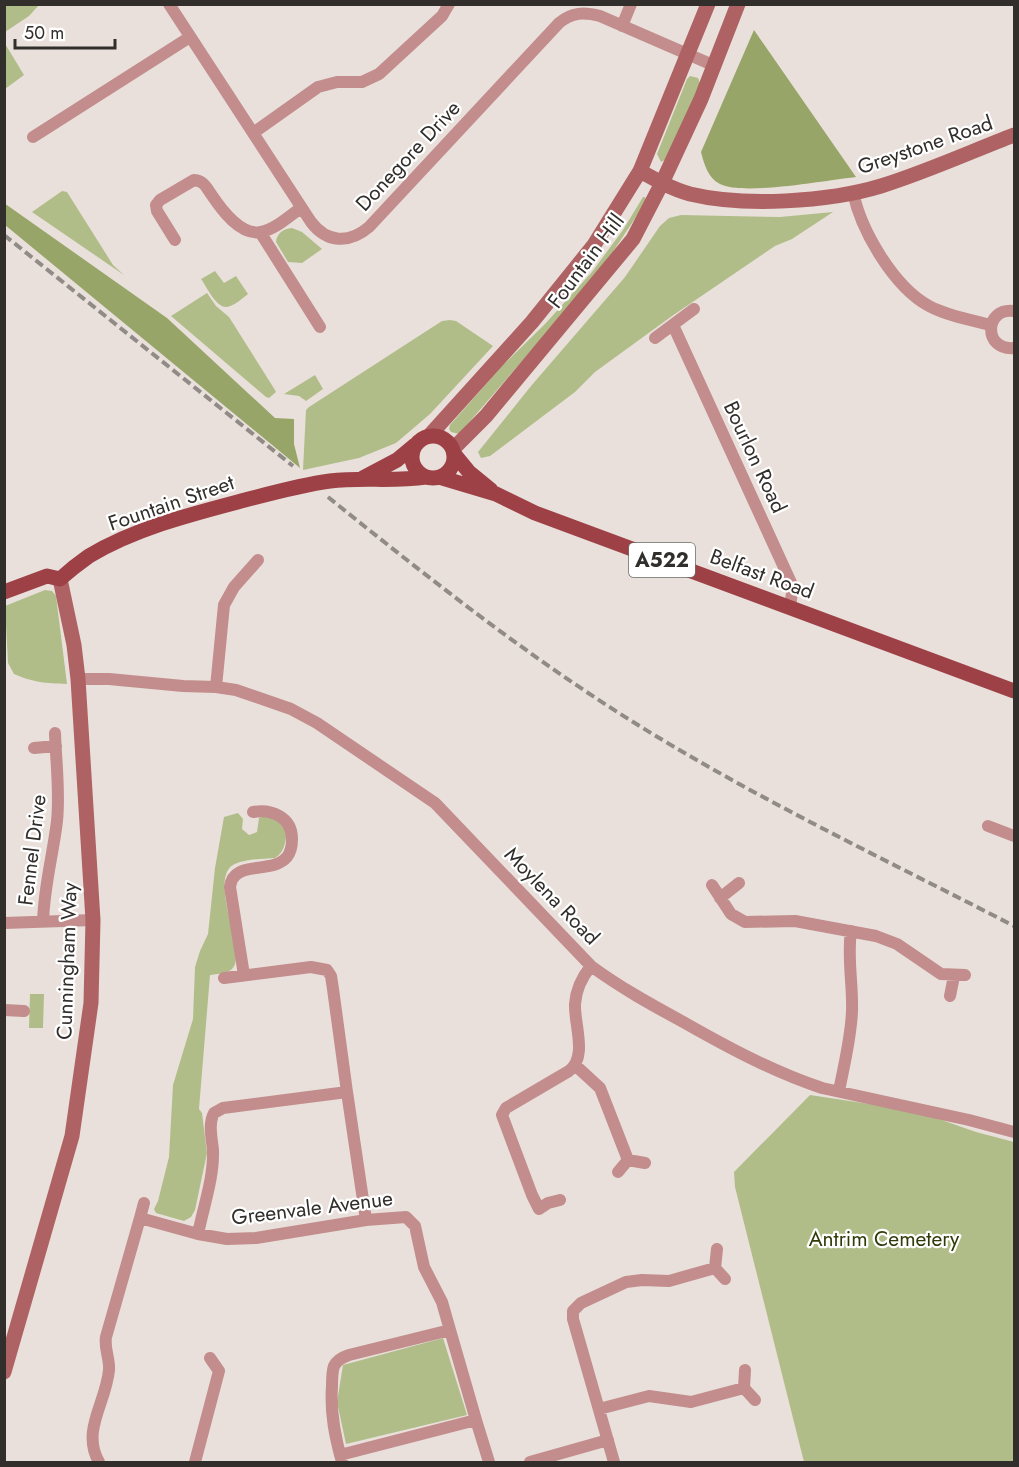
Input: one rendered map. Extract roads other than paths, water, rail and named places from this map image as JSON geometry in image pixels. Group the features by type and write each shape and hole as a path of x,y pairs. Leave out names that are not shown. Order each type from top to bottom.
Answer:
{"main road":[{"name":"A522","path":"415,445 429,435 442,437 448,441 454,452"},
{"path":"415,445 412,451 416,470 433,477 449,471 454,452"},
{"name":"Fountain Street","path":"363,478 397,460 415,445"},
{"name":"Belfast Road","path":"454,452 469,472 496,494"},
{"name":"Belfast Road","path":"433,477 496,494 535,513 1014,691"},
{"name":"Fountain Street","path":"60,579 88,557 112,544 146,530 255,497 308,485 363,478 402,480 433,477"},
{"path":"4,592 47,576 60,579"}],"street":[{"name":"Donegore Drive","path":"169,4 315,227 330,238 343,240 359,235 369,227 562,20 573,14 584,13 600,16 715,66"},
{"path":"253,133 318,87 337,82 362,82 379,74 442,16 449,4"},
{"path":"622,26 631,4"},
{"name":"Fountain Hill","path":"429,435 532,322 594,245 640,171 708,4"},
{"name":"Fountain Hill","path":"454,452 633,239 662,183 715,66 738,4"},
{"path":"33,137 190,37"},
{"name":"Greystone Road","path":"640,171 688,193 725,200 786,200 879,187 1014,135"},
{"path":"175,240 157,211 156,205 160,200 194,180 204,183 224,212 237,224 250,231 260,232 278,224 301,208"},
{"path":"853,192 855,203 872,239 889,269 908,291 937,310 992,325"},
{"path":"260,232 320,327"},
{"path":"655,338 694,309"},
{"path":"1014,311 1004,311 998,314 991,331 996,342 1006,348 1014,348"},
{"name":"Bourlon Road","path":"673,325 794,587 789,606"},
{"path":"216,687 226,600 234,587 258,560"},
{"name":"Cunningham Way","path":"4,1372 12,1325 72,1136 91,1003 93,920 78,679 74,645 60,579"},
{"name":"Moylena Road","path":"78,679 216,687 255,695 308,718 435,803 591,966 621,988 732,1050 802,1081 1014,1132"},
{"name":"Fennel Drive","path":"43,922 46,880 57,824 59,797 55,733"},
{"path":"34,748 56,747"},
{"path":"243,975 230,887 231,880 241,871 284,861 290,852 292,842 290,828 281,816 269,811 253,812"},
{"path":"988,826 1014,836"},
{"path":"720,898 739,883"},
{"path":"712,885 731,914 745,922 795,921 851,931 889,941 920,958 936,971 960,975 950,996"},
{"path":"4,923 93,920"},
{"path":"839,1091 851,1024 849,943 851,931"},
{"path":"560,1200 548,1203 539,1209 502,1115 506,1108 569,1071 575,1065 578,1052 576,996 582,978 591,966"},
{"path":"224,978 311,967 323,968 329,973 366,1220"},
{"path":"4,1010 24,1011"},
{"path":"575,1065 600,1088 628,1160"},
{"path":"198,1234 213,1155 211,1120 214,1113 223,1108 347,1092"},
{"path":"628,1160 645,1163"},
{"path":"618,1172 628,1160"},
{"path":"99,1462 94,1450 92,1432 110,1367 105,1344 106,1337 144,1203"},
{"name":"Greenvale Avenue","path":"140,1218 198,1234 227,1239 256,1238 402,1216 412,1222 424,1267 442,1302 489,1462"},
{"path":"717,1249 715,1268 725,1279"},
{"path":"614,1462 573,1319 573,1311 577,1306 626,1282 669,1281 715,1268"},
{"path":"450,1330 349,1355 337,1363 333,1372 331,1401 333,1424 341,1459 476,1420"},
{"path":"195,1462 219,1371 210,1358"},
{"path":"745,1370 744,1388 755,1400"},
{"path":"599,1409 650,1396 691,1402 744,1388"},
{"path":"530,1462 608,1440"}],"railway":[{"path":"4,235 293,466"},
{"path":"328,497 493,625 621,715 751,791 1014,926"}],"park label":[{"name":"Antrim Cemetery","path":"884,1239"}]}
